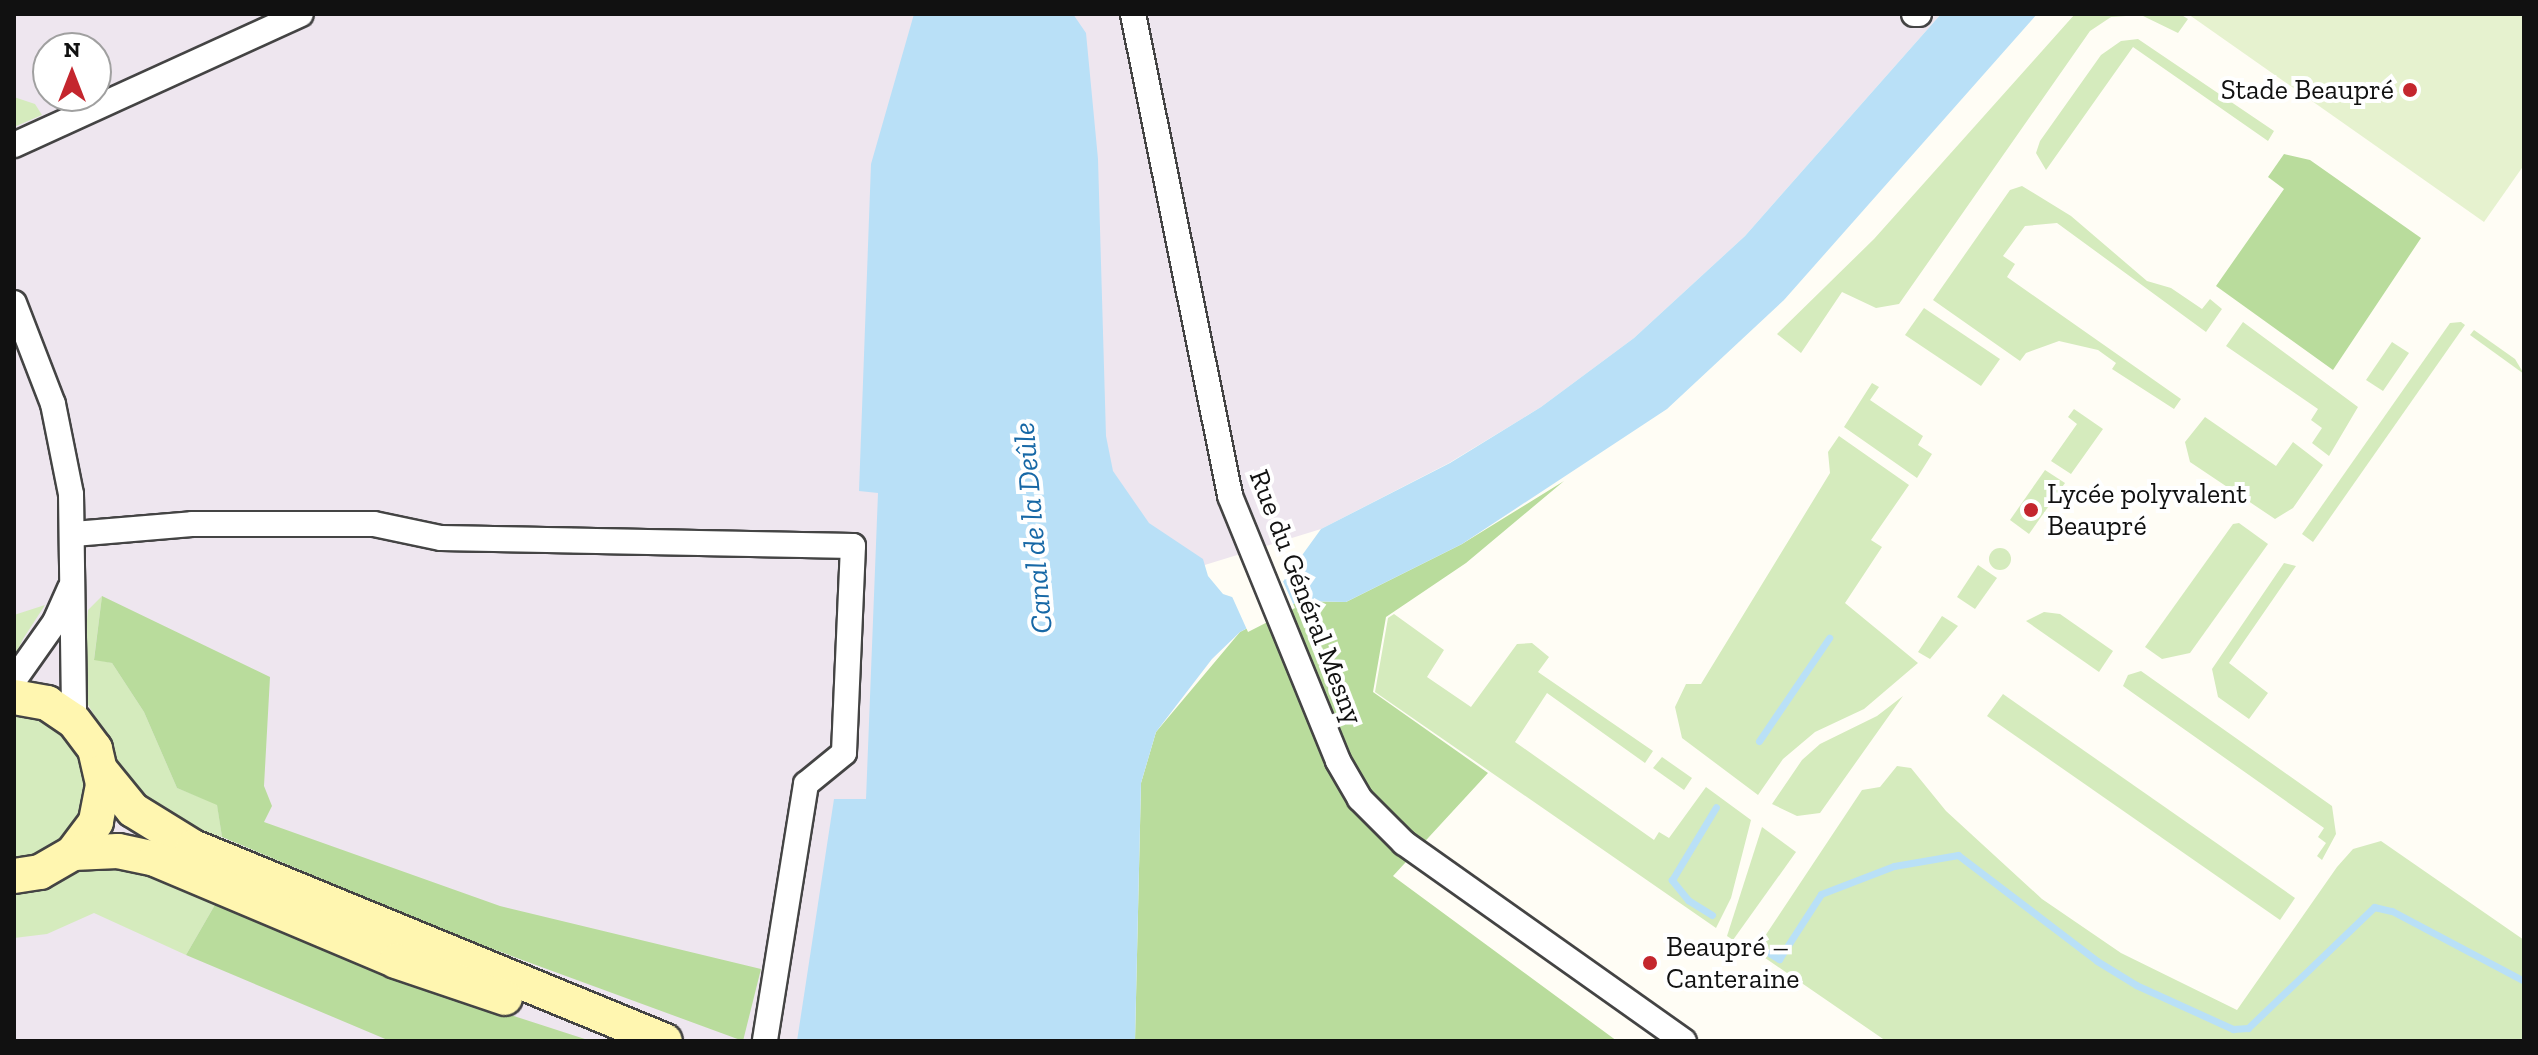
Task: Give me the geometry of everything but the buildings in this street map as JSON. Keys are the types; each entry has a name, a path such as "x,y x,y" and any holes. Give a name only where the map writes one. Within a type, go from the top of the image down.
{"main road":[{"path":"14,697 47,703 74,721 95,749 102,772 100,810 73,853"},
{"path":"102,772 133,810 193,847 665,1041"},
{"path":"19,878 73,853 143,855 396,961 651,1041"}],"street":[{"path":"14,145 301,14"},
{"name":"Rue du Général Mesny","path":"1133,14 1221,455 1248,546 1338,761 1385,827 1684,1041"},
{"path":"14,303 53,404 74,534 70,684 74,721"},
{"path":"74,534 192,524 374,524 441,538 853,546 844,753 806,784 765,1041"},
{"path":"14,680 61,611 75,563"}],"shaded area":[{"path":"14,14 1941,14 1745,236 1634,338 1541,407 1449,463 1321,529 1114,593 802,1041 14,1041"}],"green space":[{"path":"2075,14 2180,14 2188,19 2178,33 2141,15 2111,17 2090,31 1899,304 1876,308 1842,292 1801,353 1777,334 1874,239"},
{"name":"Stade Beaupré","path":"2188,14 2524,14 2524,165 2484,222"},
{"path":"2138,39 2274,131 2268,141 2133,47 2046,170 2036,153 2040,141 2101,55 2121,41"},
{"path":"14,97 32,103 32,112 42,115 14,127"},
{"path":"2284,154 2310,160 2421,238 2333,370 2216,286 2284,189 2268,177"},
{"path":"2022,186 2071,216 2147,281 2171,288 2202,309 2210,299 2222,309 2206,332 2057,223 2025,226 2003,256 2015,264 2007,277 2181,399 2174,409 2112,369 2116,363 2098,350 2059,341 2026,353 2020,361 1933,300 2010,190"},
{"path":"1924,308 2000,359 1981,386 1905,335"},
{"path":"2243,322 2358,407 2329,456 2312,443 2322,428 2311,420 2318,409 2226,346"},
{"path":"2461,322 2465,325 2313,542 2302,534 2450,323"},
{"path":"2474,330 2515,359 2524,374 2470,335"},
{"path":"2392,342 2409,353 2383,391 2366,380"},
{"path":"1872,383 1879,387 1870,400 1923,436 1918,445 1932,454 1917,478 1844,427"},
{"path":"2074,409 2103,429 2071,474 2051,461 2077,424 2068,417"},
{"path":"2205,417 2276,466 2293,442 2323,465 2293,508 2275,519 2190,462 2185,442"},
{"path":"1839,436 1909,485 1871,540 1882,547 1845,603 1918,663 1864,709 1815,732 1783,759 1758,795 1682,738 1675,707 1686,684 1701,684 1830,473 1828,452"},
{"path":"2045,470 2065,483 2029,534 2010,520"},
{"path":"1564,481 1466,563 1386,617 1373,692 1488,773 1393,876 1617,1041 1135,1041 1141,783 1156,732 1240,632 1299,601 1346,602 1462,544"},
{"path":"2239,523 2268,544 2190,653 2162,659 2145,647 2233,524"},
{"path":"2000,548 2008,551 2011,559 2008,567 2000,570 1992,567 1989,559 1992,551"},
{"path":"2284,563 2296,566 2229,663 2268,693 2249,719 2218,697 2212,669"},
{"path":"1978,565 1997,578 1975,609 1957,597"},
{"path":"102,596 94,659 112,663 144,712 177,788 217,804 222,837 211,838 131,795 115,770 104,732 80,691 88,610"},
{"path":"102,596 270,677 264,786 272,806 264,822 500,906 761,969 743,1041 460,937 222,837 217,805 177,788 144,712 112,663 94,660"},
{"path":"45,605 23,639 14,658 14,615"},
{"path":"2044,612 2060,614 2113,651 2099,672 2026,621"},
{"path":"1394,614 1444,650 1427,677 1471,707 1517,644 1532,643 1549,657 1538,672 1653,751 1645,763 1547,693 1515,742 1654,840 1659,832 1669,838 1706,787 1751,820 1731,898 1716,928 1375,692 1388,618"},
{"path":"1942,616 1958,626 1930,659 1918,652"},
{"path":"2141,671 2332,806 2336,834 2322,860 2317,856 2326,843 2318,837 2324,828 2123,686 2128,675"},
{"path":"2003,694 2295,898 2280,920 1987,716"},
{"path":"1903,696 1820,813 1797,816 1772,804 1802,760 1820,744 1877,716"},
{"path":"14,714 34,717 62,732 81,759 87,790 82,814 64,840 44,854 14,860"},
{"path":"1662,757 1692,778 1684,790 1653,768"},
{"path":"1897,766 1911,768 1946,811 2042,899 2121,953 2237,1010 2337,867 2353,849 2381,841 2524,940 2524,1041 1886,1041 1755,951 1862,790 1880,787"},
{"path":"1762,827 1796,852 1733,940 1727,936"},
{"path":"105,862 144,872 216,903 186,955 94,913 47,934 14,938 16,893"},
{"path":"216,903 381,973 591,1041 390,1041 186,955"}],"water":[{"name":"Canal de la Deûle","path":"914,14 1073,14 1086,33 1098,159 1106,436 1113,471 1149,523 1203,559 1208,576 1223,594 1238,599 1262,597 1282,583 1321,529 1450,463 1541,407 1634,338 1745,236 1941,14 2037,14 1784,300 1667,409 1462,544 1346,602 1299,601 1240,632 1212,659 1156,732 1141,783 1135,1041 797,1041 834,799 866,799 878,493 859,491 871,164"}],"pier":[{"path":"1281,577 1295,608 1248,632 1230,592 1260,593"}],"waterway":[{"path":"1759,741 1829,638"},
{"path":"1712,915 1688,900 1672,880 1716,807"},
{"path":"1769,953 1779,959 1821,894 1894,866 1958,855 2097,961 2136,985 2233,1029 2248,1028 2374,907 2392,911 2524,981"}],"place":[{"name":"Stade Beaupré","path":"2410,90"},
{"name":"Lycée polyvalent Beaupré","path":"2031,510"},
{"name":"Beaupré – Canteraine","path":"1650,963"}]}
